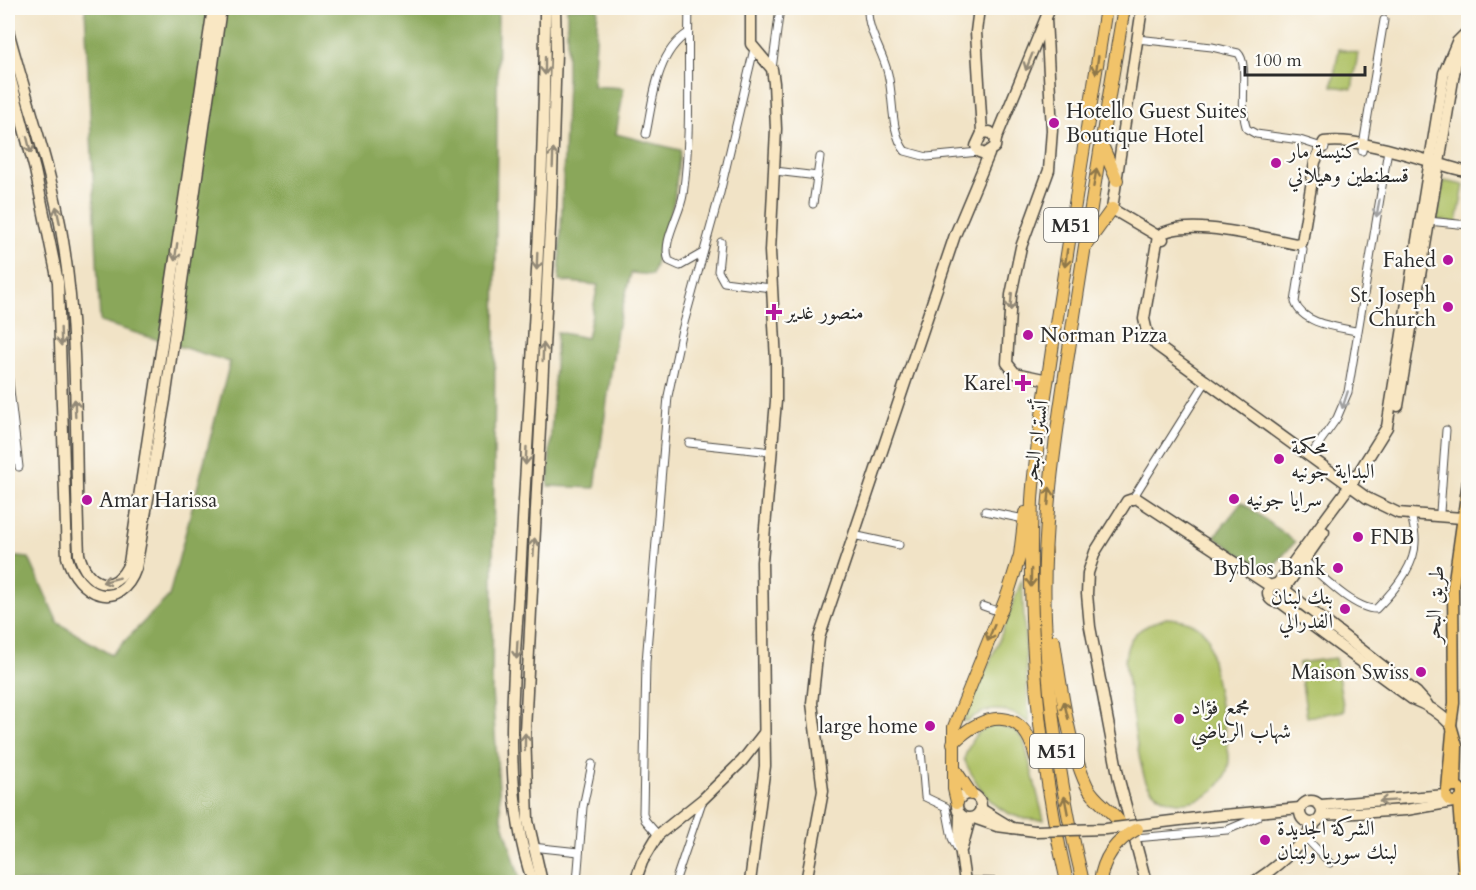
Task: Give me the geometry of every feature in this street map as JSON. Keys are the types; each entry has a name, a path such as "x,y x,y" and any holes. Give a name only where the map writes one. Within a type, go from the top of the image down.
{"highway":[{"name":"أتستراد البحر","path":"1068,882 1040,740 1030,608 1032,498 1106,8"},
{"name":"أتستراد البحر","path":"1083,882 1058,756 1045,618 1045,554 1051,472 1124,8"},
{"path":"1101,144 1117,180"},
{"path":"1085,246 1112,209"},
{"path":"957,802 954,789 953,743 958,716 1000,612 1020,555 1026,508 1032,498"},
{"path":"1045,618 1053,636 1064,702 1087,786 1101,806 1130,831 1110,852 1100,882"},
{"path":"953,743 966,730 983,720 1000,719 1016,724 1030,738 1043,795 1050,800"},
{"path":"955,770 971,794"}],"main road":[{"path":"8,30 34,119 63,241 74,347 79,554 86,573 98,583 110,583 122,576 129,563 213,8"},
{"path":"8,69 35,170 58,282 67,557 70,569 88,590 96,594 114,594 128,585 136,568 168,379 221,8"},
{"path":"533,882 518,821 514,724 539,217 545,8"},
{"path":"542,882 532,847 525,775 525,731 551,207 556,52 555,8"},
{"path":"750,882 762,794 764,733 762,562 772,452 776,361 770,251 776,110 772,69 754,50 750,38 752,8"},
{"path":"979,8 976,32 982,133 976,142 984,153"},
{"path":"807,882 823,791 812,703 814,667 826,609 854,536 984,153 995,147 996,139 1050,8"},
{"path":"1142,8 1112,209 1161,238 1190,232 1301,247 1322,147 1362,148 1468,172"},
{"path":"1046,19 1052,130 1049,170 1021,247 1011,295 1007,363 1015,373 1048,380"},
{"path":"1277,588 1304,560 1354,484 1382,437 1390,417 1444,73 1458,42 1468,31"},
{"path":"1427,704 1412,699 1280,602 1271,600 1277,588 1387,441 1397,417 1428,221 1431,163 1456,63 1468,41"},
{"path":"982,133 990,132 996,139"},
{"path":"1161,238 1150,331 1207,380 1383,507 1463,516"},
{"name":"طريق البحر","path":"1464,882 1459,822 1451,796 1457,746 1452,727 1454,704 1453,587 1468,481"},
{"path":"1146,882 1130,831 1119,780 1096,660 1087,594 1088,573 1095,552 1127,501 1133,498 1245,572 1277,588 1417,693 1452,727"},
{"path":"1277,588 1280,602"},
{"path":"635,882 642,862 658,835 703,799 742,761 764,733"},
{"path":"964,882 959,840 971,815 978,798 971,794 962,796 957,802 957,810 971,815 1012,828 1035,831 1130,831 1215,818 1300,813"},
{"path":"1300,813 1306,822 1320,814 1451,796"},
{"path":"1303,841 1300,813 1308,801 1315,801 1320,814"},
{"path":"1215,818 1300,813"},
{"path":"1254,882 1273,870 1303,841 1320,814"}],"street":[{"path":"689,8 690,111 685,176 682,198 666,249 669,261 680,266 701,254"},
{"path":"772,69 780,8"},
{"path":"868,8 870,31 888,74 897,136 905,152 927,157 984,153"},
{"path":"1362,148 1372,78 1384,20"},
{"path":"646,134 655,87 666,57 680,39 688,33"},
{"path":"1137,39 1212,47 1238,53 1243,60 1242,111 1247,129 1256,134 1300,140 1322,147"},
{"path":"658,835 645,820 643,813 646,662 668,396 701,254 725,171 754,50"},
{"path":"8,69 8,196"},
{"path":"1312,454 1337,418 1345,401 1388,153"},
{"path":"813,204 820,157"},
{"path":"775,171 818,176"},
{"path":"1428,221 1468,225"},
{"path":"721,242 718,272 724,282 771,288"},
{"path":"1301,247 1295,302 1298,309 1320,322 1356,331"},
{"path":"8,374 19,466"},
{"path":"1133,498 1207,380"},
{"path":"1435,513 1446,430"},
{"path":"689,443 772,452"},
{"path":"986,511 1024,519"},
{"path":"1304,560 1346,596 1368,609 1376,609 1408,568 1414,553 1412,512"},
{"path":"854,536 899,546"},
{"path":"983,606 1000,612"},
{"path":"921,750 924,793 927,799 946,807 952,838 962,853"},
{"path":"577,882 582,807 592,764"},
{"path":"675,882 703,799"},
{"path":"1130,831 1227,830 1258,817"},
{"path":"1303,841 1330,862"},
{"path":"532,847 579,852"},
{"path":"964,882 1024,882"},
{"path":"1030,882 1042,882"}],"green space":[{"path":"85,8 498,8 492,691 501,816 521,882 8,882 8,556 29,558 58,623 111,655 169,596 230,362 100,322"},
{"path":"567,8 598,8 593,86 624,88 616,134 680,150 674,201 652,275 631,273 617,329 595,488 548,486 557,332 587,338 598,285 559,281 567,80"},
{"path":"1339,49 1358,53 1352,89 1332,86"},
{"path":"1444,181 1464,185 1457,223 1437,220"},
{"path":"1242,502 1295,542 1268,572 1214,537"},
{"path":"1022,579 1029,723 1014,714 998,710 982,712 968,721 963,721 998,643"},
{"name":"مجمع فؤاد شهاب الرياضي","path":"1166,618 1190,622 1208,637 1229,755 1227,770 1221,783 1211,793 1185,802 1171,801 1158,795 1144,777 1137,746 1125,663 1128,645 1136,633"},
{"path":"1335,658 1344,711 1307,717 1299,663"},
{"path":"995,725 1016,731 1024,741 1044,820 1029,819 1004,811 985,794 970,772 964,759 971,741 982,730"}],"place":[{"name":"Hotello Guest Suites Boutique Hotel","path":"1054,123"},
{"name":"كنيسة مار قسطنطين وهيلاني","path":"1276,163"},
{"name":"Fahed","path":"1448,260"},
{"name":"St. Joseph Church","path":"1448,307"},
{"name":"منصور غدير","path":"774,312"},
{"name":"Norman Pizza","path":"1028,335"},
{"name":"Karel","path":"1023,383"},
{"name":"محكمة البداية جونيه","path":"1279,459"},
{"name":"سرايا جونيه","path":"1234,499"},
{"name":"Amar Harissa","path":"87,500"},
{"name":"FNB","path":"1358,537"},
{"name":"Byblos Bank","path":"1338,568"},
{"name":"بنك لبنان الفدرالي","path":"1345,609"},
{"name":"Maison Swiss","path":"1421,672"},
{"name":"مجمع فؤاد شهاب الرياضي","path":"1179,719"},
{"name":"large home","path":"930,726"},
{"name":"الشركة الجديدة لبنك سوريا ولبنان","path":"1265,840"}]}
